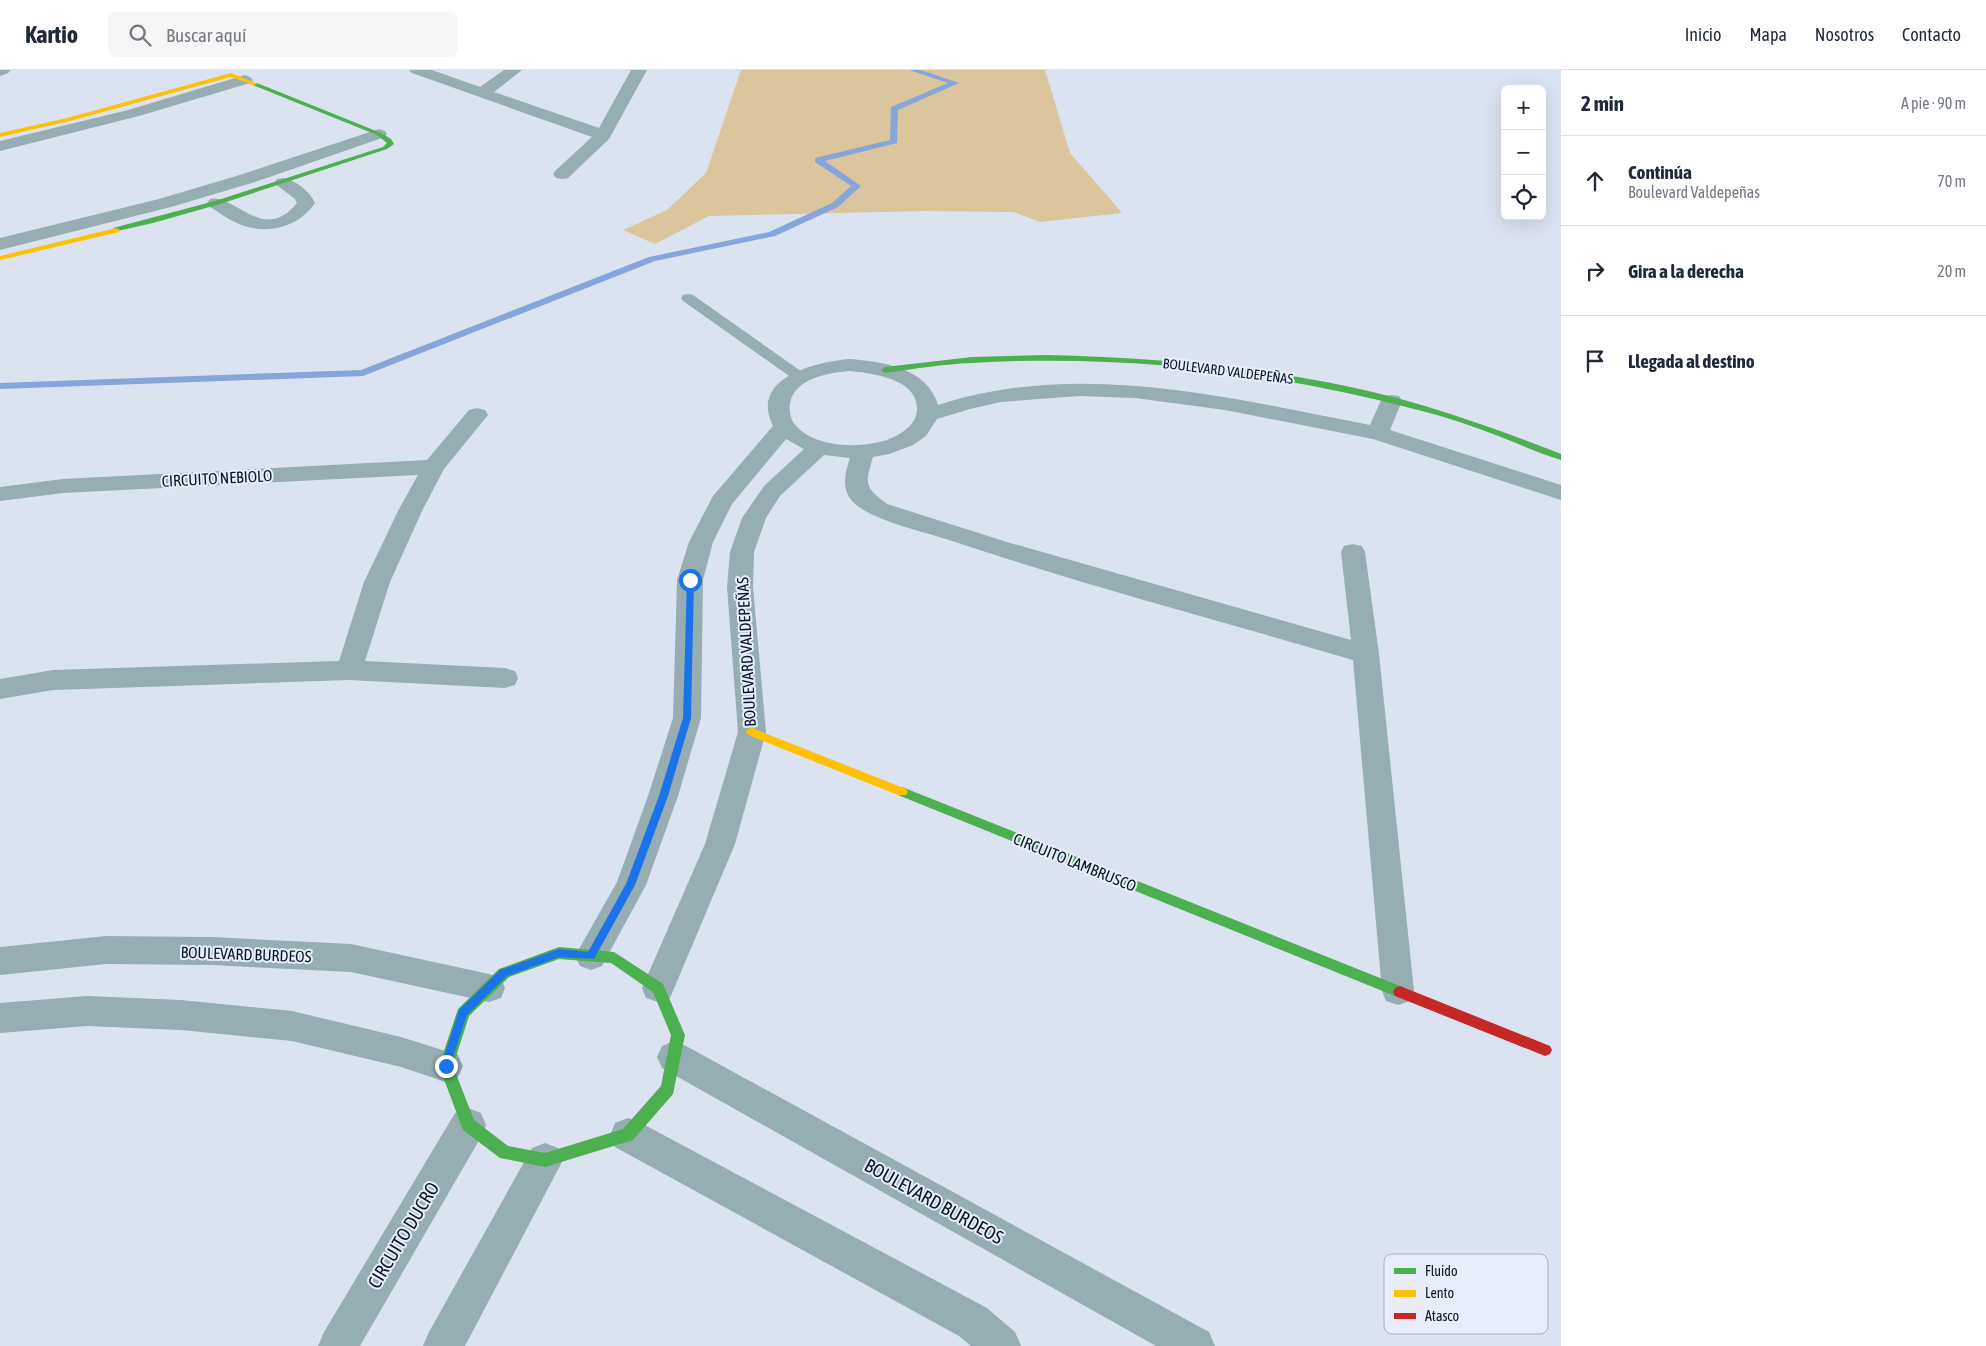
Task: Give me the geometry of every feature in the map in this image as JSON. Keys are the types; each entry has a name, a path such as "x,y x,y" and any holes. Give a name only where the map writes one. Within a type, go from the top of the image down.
{"street":[{"path":"417,70 603,135"},
{"path":"482,93 514,70"},
{"path":"562,174 603,135 639,70"},
{"path":"0,135 68,120 221,76 231,75 379,134 389,140 391,144 385,148 264,189 216,203 76,233 0,244"},
{"path":"0,146 134,113 245,80"},
{"path":"0,258 379,134"},
{"path":"249,178 264,189"},
{"path":"216,203 246,220 267,223 282,222 294,217 306,203 303,196 282,182"},
{"name":"BOULEVARD VALDEPEÑAS","path":"885,370 971,360 1058,358 1143,361 1225,368 1307,381 1392,401 1483,426 1561,457"},
{"path":"831,366 868,366 885,370 904,378 919,388 927,401 928,415 922,428 908,440 887,448 863,452 840,451 819,447 799,438 785,426 778,413 779,399 786,387 800,376 814,370 831,366"},
{"name":"BOULEVARD VALDEPEÑAS","path":"928,415 965,403 1001,396 1080,390 1126,392 1225,404 1378,433 1561,493"},
{"path":"1378,433 1392,401"},
{"path":"349,670 377,582 410,511 434,467 477,415"},
{"path":"591,956 631,885 664,796 687,718 690,580 701,542 720,500 785,426"},
{"name":"BOULEVARD VALDEPEÑAS","path":"658,988 720,844 752,732 740,587 742,552 754,518 772,491 819,447"},
{"path":"863,452 855,479 861,496 879,509 998,548 1366,654"},
{"name":"CIRCUITO NEBIOLO","path":"0,494 62,486 434,467"},
{"path":"1353,552 1366,654 1398,991"},
{"path":"0,688 53,680 349,670 505,678"},
{"name":"CIRCUITO LAMBRUSCO","path":"752,732 1545,1050"},
{"name":"BOULEVARD BURDEOS","path":"0,961 106,950 211,951 351,958 489,988"},
{"path":"559,953 591,956 614,958 658,988 678,1035 668,1089 628,1135 544,1160 506,1153 468,1125 446,1066 463,1013 504,973 559,953"},
{"path":"0,1018 87,1011 181,1014 292,1026 401,1052 446,1066"},
{"name":"BOULEVARD BURDEOS","path":"674,1057 1194,1346"},
{"name":"CIRCUITO DUCRO","path":"338,1346 468,1125"},
{"path":"628,1135 972,1322 1001,1346"},
{"path":"443,1346 544,1160"}],"lane":[{"path":"688,298 800,376"}],"shaded area":[{"path":"741,70 1045,70 1070,153 1122,213 1040,222 1013,212 925,211 709,216 655,244 623,230 667,210 706,173"}],"waterway":[{"path":"0,386 363,373 652,259 772,234 835,205 857,186 818,160 894,141 894,109 955,83 913,70"}],"traffic: fast":[{"path":"116,230 251,192 385,148 391,144 389,140 379,134 255,84"},
{"path":"885,370 972,360 1046,358 1121,359 1197,365 1272,375 1347,389 1420,408 1492,430 1561,457"},
{"path":"902,792 1400,992"},
{"path":"559,953 614,958 658,988 678,1035 668,1089 628,1135 545,1160 505,1153 468,1125 446,1066 463,1013 504,973 559,953"}],"traffic: slow":[{"path":"0,135 68,120 231,75 255,84"},
{"path":"0,258 116,230"},
{"path":"752,732 902,792"}],"traffic: jam":[{"path":"1400,992 1545,1050"}],"route":[{"path":"446,1066 463,1013 504,973 559,953 591,956 631,885 664,796 687,718 690,580"}]}
